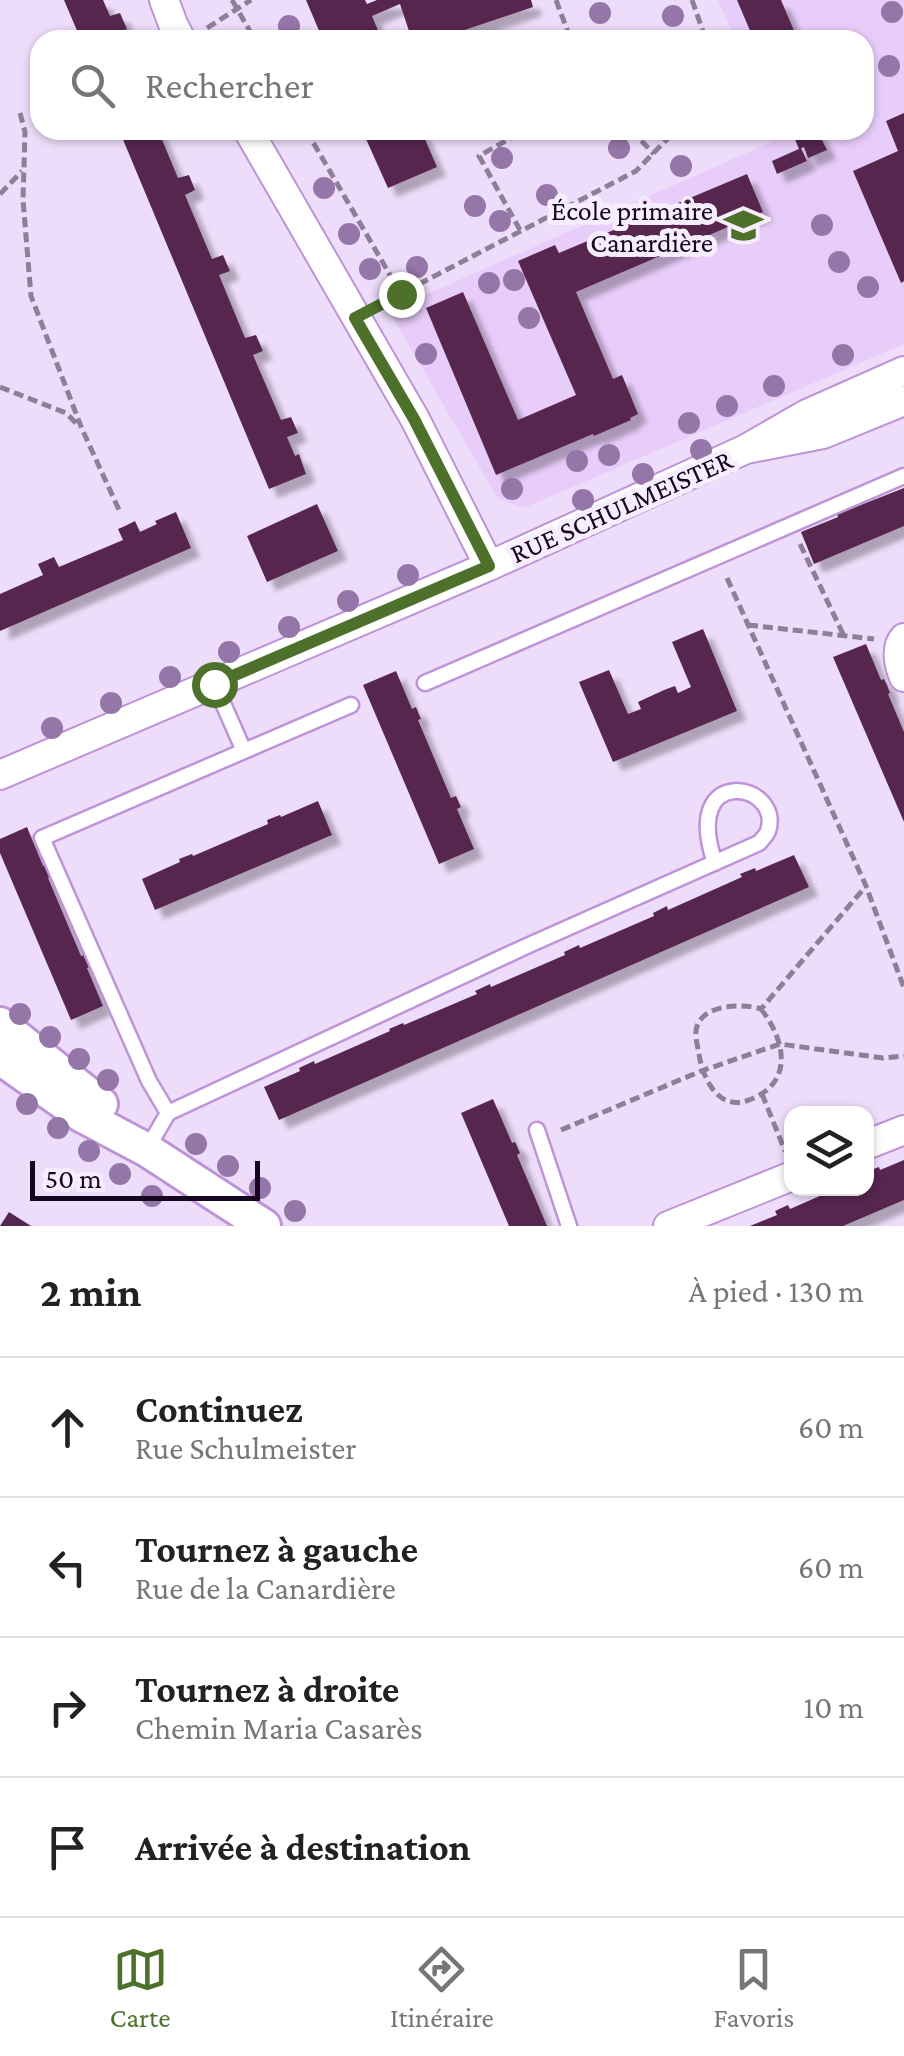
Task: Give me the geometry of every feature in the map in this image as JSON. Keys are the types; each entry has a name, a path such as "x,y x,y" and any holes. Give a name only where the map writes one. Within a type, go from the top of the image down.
{"street":[{"path":"164,0 173,24 184,30"},
{"path":"254,140 414,419 489,566"},
{"name":"RUE SCHULMEISTER","path":"0,776 489,566 746,449 807,414 904,372"},
{"name":"RUE SCHULMEISTER","path":"746,449 824,434 904,401"},
{"path":"902,640 899,664 904,677"},
{"path":"0,1024 111,1112 147,1150"},
{"path":"0,1058 82,1115 147,1150 264,1226"},
{"path":"874,1142 904,1130"},
{"path":"668,1226 784,1167"}],"lane":[{"path":"425,683 904,476"},
{"path":"214,684 244,751"},
{"path":"168,1113 149,1081 42,838 351,705"},
{"path":"147,1150 168,1113 528,944 759,844 768,832 769,814 760,799 744,790 728,790 708,811 708,845 715,862"},
{"path":"539,1135 569,1226"}],"path":[{"path":"232,0 249,30"},
{"path":"201,30 251,0"},
{"path":"556,0 566,30"},
{"path":"692,0 702,30"},
{"path":"20,113 25,132 23,200 31,296 82,429 120,512"},
{"path":"312,140 401,294"},
{"path":"507,140 479,156 521,231"},
{"path":"641,140 654,154"},
{"path":"355,318 636,171 667,140"},
{"path":"0,194 24,170"},
{"path":"0,387 66,413 82,429"},
{"path":"791,525 844,636"},
{"path":"718,558 866,886 904,988"},
{"path":"748,625 902,640"},
{"path":"761,1008 866,886"},
{"path":"744,1004 761,1008 772,1023 784,1060 778,1077 762,1094 742,1103 726,1100 709,1087 702,1072 696,1031 700,1019 716,1009 744,1004"},
{"path":"539,1135 780,1044 882,1058 904,1056"},
{"path":"762,1094 784,1154"}],"shaded area":[{"name":"École primaire Canardière","path":"718,0 904,0 904,344 524,508 498,499 389,311 776,140 874,140 874,30 731,30"}],"building":[{"path":"64,0 103,0 110,16 120,13 127,29 124,30 77,30"},
{"path":"306,0 365,0 367,4 377,0 531,0 533,7 465,30 409,30 400,4 372,16 378,30 319,30"},
{"path":"737,0 781,0 794,30 750,30"},
{"path":"904,113 901,283 853,171 898,151 886,121"},
{"path":"123,140 162,140 178,178 189,175 195,190 185,195 212,259 223,255 230,271 219,275 245,338 256,335 263,351 253,355 281,420 291,417 298,433 287,437 306,474 269,489"},
{"path":"366,140 425,140 437,167 388,188"},
{"path":"795,140 822,140 827,150 808,158 804,147 799,149"},
{"path":"801,148 807,161 777,174 772,161"},
{"path":"747,174 763,212 576,292 613,379 622,375 638,414 496,475 426,308 463,292 518,420 576,395 518,261 555,245 559,253"},
{"path":"904,488 904,526 814,564 801,532"},
{"path":"317,504 338,551 267,582 247,536"},
{"path":"176,512 191,548 0,631 0,594 43,575 38,564 54,557 59,567 123,540 118,529 135,521 140,532"},
{"path":"703,629 737,711 613,762 579,682 609,670 628,714 641,709 638,702 664,690 675,686 678,693 691,687 672,642"},
{"path":"866,644 881,680 887,685 904,732 904,822 833,657"},
{"path":"396,671 412,709 416,707 451,798 456,796 461,807 457,809 474,849 439,864 363,685"},
{"path":"318,801 332,835 155,910 142,879 180,862 179,859 268,824 267,820"},
{"path":"27,827 81,956 90,967 87,968 103,1006 71,1020 0,853 0,839"},
{"path":"794,855 809,887 279,1120 264,1087 300,1071 299,1068 477,994 475,991 490,984 491,987 579,945 580,948 654,916 667,906 668,910 742,877 740,874"},
{"path":"493,1099 520,1153 517,1155 547,1226 509,1226 461,1113"},
{"path":"904,1160 904,1200 843,1226 750,1226 777,1215 775,1211 788,1205 790,1209 820,1196 874,1196 874,1169"},
{"path":"9,1212 31,1226 0,1226"}],"place":[{"name":"École primaire Canardière","path":"743,226"}],"route":[{"path":"214,684 489,566 414,419 355,318 401,294"}]}
